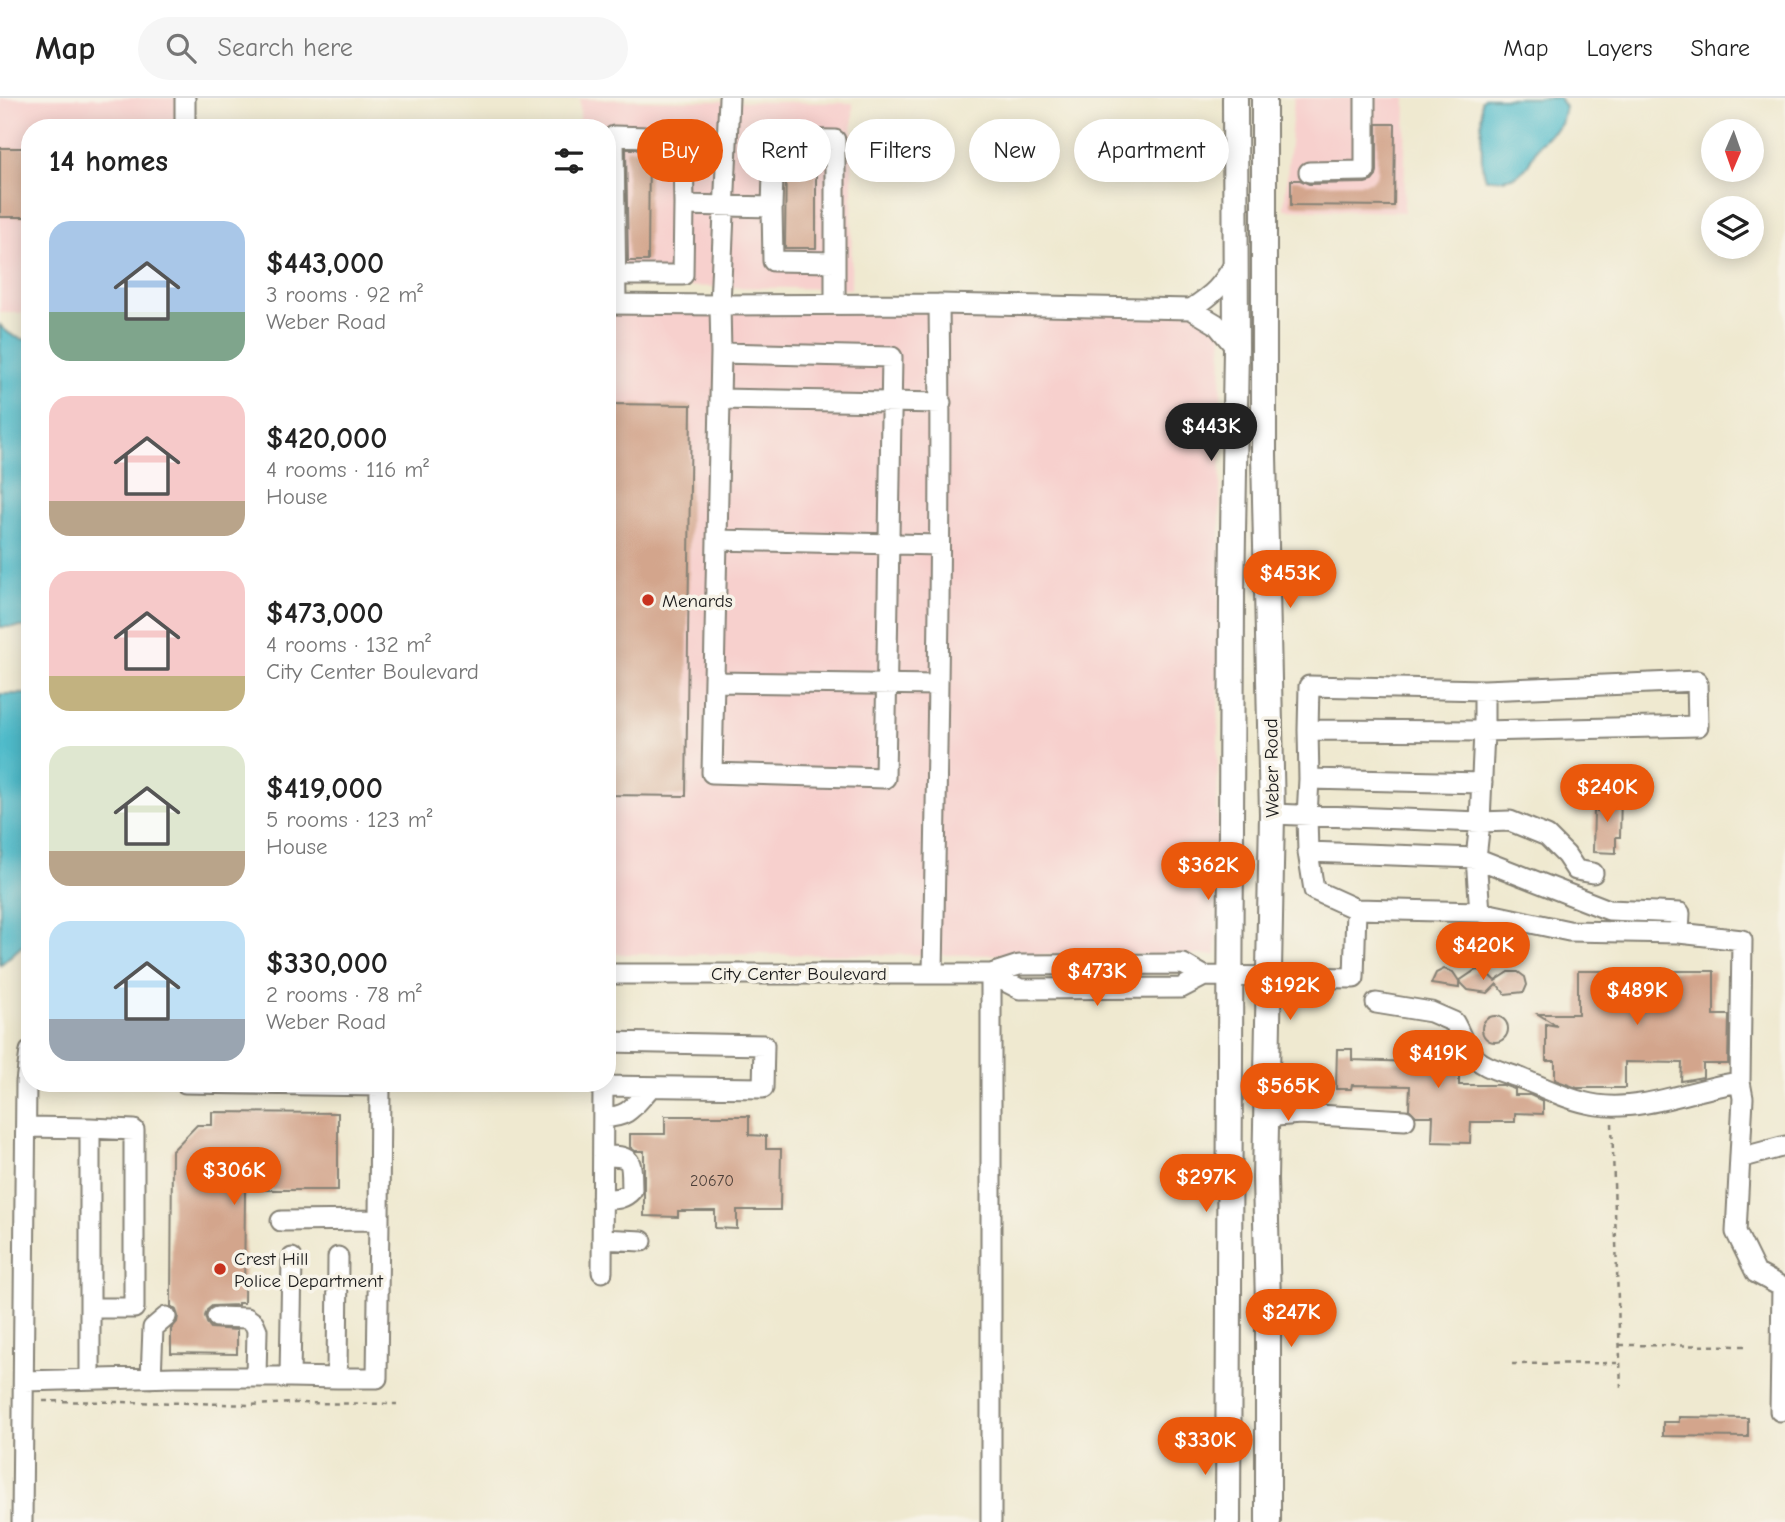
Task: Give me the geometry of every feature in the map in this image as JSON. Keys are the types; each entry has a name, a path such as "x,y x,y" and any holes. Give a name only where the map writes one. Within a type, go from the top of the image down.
{"main road":[{"name":"Weber Road","path":"1228,1522 1232,596 1236,348 1235,98"},
{"name":"Weber Road","path":"1264,98 1264,455 1272,814 1265,1117 1268,1522"}],"street":[{"path":"185,119 186,98"},
{"path":"721,352 892,357 885,778 712,773 720,305 729,98"},
{"path":"1309,172 1365,171 1365,98"},
{"path":"616,136 683,138 684,205 683,275 616,275"},
{"path":"835,262 773,261 774,139 835,140 835,262 835,304"},
{"path":"684,205 772,207"},
{"path":"1191,309 1214,294 1235,263"},
{"path":"616,304 939,304 1191,309 1216,324 1236,348"},
{"path":"933,973 939,685 939,304"},
{"path":"720,399 941,403"},
{"path":"717,540 939,545"},
{"path":"1308,730 1484,731 1698,726 1698,681 1484,690 1310,686 1308,730 1308,852 1314,890 1356,909 1479,912 1569,930 1679,933 1742,940 1740,1082 1743,1098 1736,1232 1756,1273 1783,1287 1780,1411"},
{"path":"714,682 939,685"},
{"path":"1479,912 1476,858 1482,783 1484,690"},
{"path":"1309,779 1482,783"},
{"path":"1272,814 1510,821 1547,836 1566,855 1576,870 1593,873"},
{"path":"1308,852 1476,858 1609,910 1680,913 1679,933"},
{"path":"1230,976 1354,978 1356,909"},
{"name":"City Center Boulevard","path":"616,974 991,974 1020,989 1181,988 1204,976 1230,976"},
{"path":"991,974 991,1522"},
{"path":"1376,1003 1431,1012 1454,1022 1468,1051 1489,1068 1516,1076 1569,1099 1600,1105 1632,1105 1740,1082"},
{"path":"616,1042 764,1045 763,1088 616,1086"},
{"path":"603,1117 616,1117 627,1113 651,1087"},
{"path":"22,1522 26,1092"},
{"path":"24,1381 377,1378 380,1092"},
{"path":"602,1272 603,1092"},
{"path":"1265,1117 1300,1114 1405,1120"},
{"path":"26,1127 134,1130 134,1308 90,1308"},
{"path":"90,1128 90,1379"},
{"path":"1740,1158 1785,1146"},
{"path":"602,1199 620,1199 632,1190 631,1166 626,1158 603,1156"},
{"path":"281,1221 379,1220"},
{"path":"602,1239 642,1241"},
{"path":"337,1378 338,1257"},
{"path":"290,1377 292,1258"},
{"path":"151,1378 153,1328 166,1317"},
{"path":"217,1317 247,1318 254,1322 257,1330 256,1377"}],"path":[{"path":"1611,1105 1621,1389"},
{"path":"1619,1345 1746,1346"},
{"path":"1512,1364 1620,1363"},
{"path":"43,1401 249,1405 397,1404"}],"shaded area":[{"path":"0,98 179,98 179,119 21,119 21,313 0,313"},
{"path":"1294,98 1406,98 1404,212 1284,209"},
{"path":"580,99 853,103 853,119 845,119 845,182 852,182 851,289 616,285 616,119 580,119"},
{"path":"616,312 1222,312 1216,955 616,954"}],"water":[{"path":"1484,98 1559,98 1565,107 1561,124 1540,143 1526,168 1516,176 1486,179 1482,165 1481,101"},
{"path":"0,325 21,339 21,627 0,627"},
{"path":"0,694 21,694 21,947 0,965"}],"building":[{"path":"1377,124 1395,124 1394,206 1291,205 1291,180 1309,184 1372,181 1377,171"},
{"path":"0,148 21,148 21,217 0,217"},
{"path":"626,149 637,149 637,182 649,182 648,261 628,261"},
{"path":"786,182 816,182 816,248 785,248"},
{"name":"Menards","path":"616,404 691,405 686,796 616,795"},
{"path":"1599,795 1621,795 1620,837 1616,837 1616,853 1593,852 1594,811 1599,811"},
{"path":"1444,969 1453,972 1459,981 1459,988 1431,984 1436,973"},
{"path":"1479,970 1495,981 1509,972 1518,972 1525,977 1527,985 1524,992 1505,994 1497,984 1488,993 1468,990 1459,981"},
{"path":"1578,971 1714,971 1714,1015 1729,1015 1728,1064 1703,1064 1703,1077 1681,1081 1682,1063 1625,1062 1625,1088 1577,1088 1555,1080 1555,1061 1546,1061 1546,1024 1557,1026 1538,1014 1578,1014"},
{"path":"1495,1016 1504,1020 1508,1029 1504,1038 1495,1042 1486,1038 1482,1029 1486,1020"},
{"path":"1415,1041 1450,1041 1459,1060 1459,1085 1503,1085 1515,1089 1515,1095 1530,1095 1543,1101 1543,1114 1515,1113 1515,1122 1471,1122 1470,1143 1432,1142 1433,1116 1416,1116 1409,1109 1410,1086 1352,1085 1351,1089 1336,1089 1337,1049 1352,1049 1352,1060 1415,1062"},
{"path":"212,1112 338,1113 338,1190 245,1190 244,1303 212,1306 205,1316 211,1328 237,1330 237,1354 171,1353 171,1329 178,1316 171,1306 172,1151 197,1125 212,1125"},
{"path":"665,1116 749,1116 749,1135 766,1136 766,1149 781,1149 780,1210 737,1210 737,1229 715,1228 715,1211 678,1211 678,1217 644,1216 644,1151 635,1151 630,1147 630,1134 665,1134"},
{"path":"1679,1417 1748,1418 1748,1437 1663,1436 1663,1422 1679,1422"}],"place":[{"name":"Menards","path":"648,600"},
{"name":"Crest Hill Police Department","path":"220,1269"}]}
